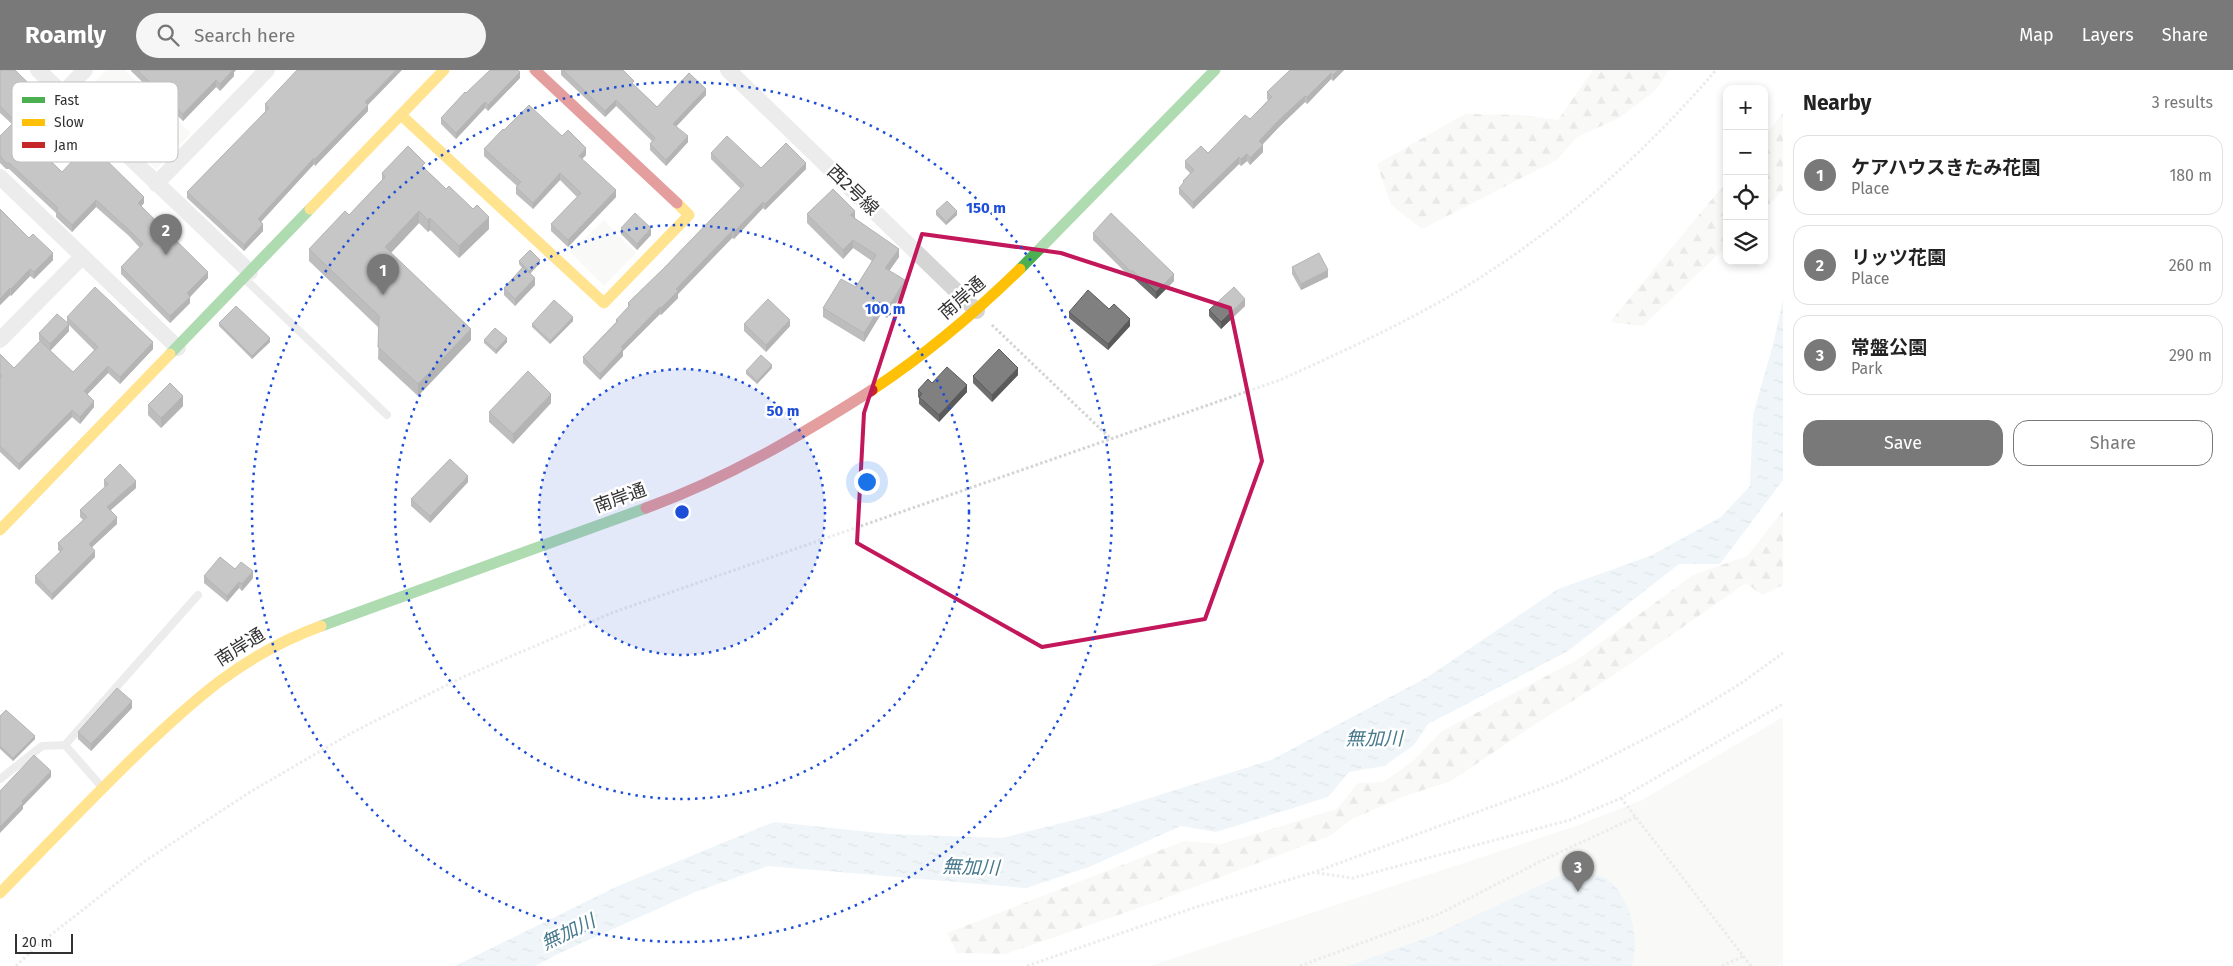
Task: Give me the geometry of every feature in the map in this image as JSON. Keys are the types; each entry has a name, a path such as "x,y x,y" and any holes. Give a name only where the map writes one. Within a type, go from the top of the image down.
{"main road":[{"path":"0,530 178,348 444,70"},
{"path":"402,114 604,303 689,215 535,70"},
{"name":"南岸通","path":"0,893 102,788 189,704 225,676 263,651 299,634 679,496 742,466 813,428 886,380 977,311 1055,235 1215,70"}],"street":[{"path":"38,70 51,82"},
{"path":"74,82 85,70"},
{"path":"178,161 267,70"},
{"name":"西2号線","path":"728,70 977,311"},
{"path":"134,162 247,275"},
{"path":"156,184 177,162"},
{"path":"0,177 178,348"},
{"path":"0,340 82,257"}],"lane":[{"path":"247,275 387,415"},
{"path":"0,779 42,746 65,745 198,595"},
{"path":"65,745 102,788"}],"path":[{"path":"16,966 38,946 145,861 250,792 355,732 463,677 614,612 1280,380 1371,338 1443,300 1520,251 1615,174 1686,105 1716,70"},
{"path":"977,311 1111,439"},
{"path":"1027,966 1196,907 1315,872 1564,780 1676,723 1740,684 1783,653"},
{"path":"1315,872 1353,878 1570,820 1621,798 1783,704"},
{"path":"1621,798 1751,966"},
{"path":"1300,966 1439,914 1539,862 1636,817"},
{"path":"1722,966 1744,956"}],"highlighted area":[{"path":"922,234 1061,253 1230,308 1262,461 1205,619 1042,647 857,543 864,413"}],"green space":[{"path":"106,70 125,70 138,82 94,82"},
{"path":"1593,70 1669,70 1656,90 1619,118 1577,137 1557,160 1422,229 1391,205 1377,164 1465,114 1523,115 1558,120"},
{"path":"1783,113 1783,190 1768,206 1768,175 1768,131"},
{"path":"178,121 191,133 178,146"},
{"path":"149,162 163,162 156,169"},
{"path":"1723,186 1723,250 1643,326 1610,322"},
{"path":"604,220 636,253 604,286 570,252"},
{"path":"1783,511 1783,585 1762,595 1746,583 1611,677 1537,723 1451,781 1405,796 1352,819 1330,836 1147,905 1006,954 957,953 947,933 1184,841 1222,844 1337,809 1358,783 1383,782 1413,761 1442,731 1577,660 1693,575 1747,556"},
{"path":"1783,717 1783,966 1150,966 1573,827 1642,800"}],"water":[{"name":"無加川","path":"1783,299 1783,480 1720,564 1679,564 1568,651 1428,724 1414,745 1384,766 1349,772 1328,797 1216,832 1181,826 1089,867 1026,888 768,866 695,892 535,966 455,966 618,886 774,822 889,834 1002,838 1102,813 1271,760 1426,678 1558,589 1650,556 1721,517 1750,486 1753,415 1774,341"},
{"path":"1568,872 1588,873 1602,877 1615,887 1622,896 1634,931 1635,943 1632,966 1348,966 1434,935"}],"building":[{"path":"0,70 15,70 27,82 12,82 12,118 0,106"},
{"path":"137,70 233,70 220,84 216,80 183,114 178,109 178,82 150,82"},
{"path":"297,70 396,70 365,102 368,105 314,158 258,219 263,224 244,245 187,192 269,108 265,104"},
{"path":"490,70 518,70 520,72 488,105 485,102 456,133 441,118 465,92"},
{"path":"563,70 623,70 634,81 632,83 657,107 689,73 706,89 673,124 688,136 666,160 650,144 655,138 616,100 605,111"},
{"path":"1290,70 1338,70 1333,75 1331,73 1307,97 1305,96 1280,119 1259,141 1263,145 1250,158 1247,154 1241,159 1239,157 1193,202 1179,188 1194,170 1185,161 1201,146 1208,153 1245,115 1250,119 1272,97 1267,92"},
{"path":"529,105 562,136 568,130 586,148 579,156 616,190 568,240 551,224 581,193 560,173 533,203 516,187 521,182 484,149"},
{"path":"12,124 12,162 52,162 62,172 71,162 108,162 144,197 138,203 208,272 187,293 190,297 170,316 121,267 143,244 96,200 72,225 56,210 58,208 0,156 0,136"},
{"path":"727,136 761,168 786,143 806,163 765,204 763,202 734,232 732,231 676,289 678,291 621,347 623,349 600,374 583,357 618,321 616,320 630,305 628,303 744,185 711,153"},
{"path":"408,146 425,163 422,166 446,189 449,186 473,209 477,205 489,217 459,246 430,218 428,220 419,211 385,247 471,329 418,384 378,347 379,316 309,249 345,211 349,215 385,177 382,173"},
{"path":"833,189 855,211 850,215 899,249 885,268 905,280 887,310 881,306 864,333 823,308 841,279 856,287 876,255 853,240 843,250 807,214"},
{"path":"947,201 957,211 946,222 936,211"},
{"path":"0,209 29,238 33,234 53,253 34,272 30,269 0,299"},
{"path":"635,213 651,228 637,244 621,228"},
{"path":"1111,213 1174,274 1156,292 1132,270 1131,272 1093,233"},
{"path":"530,250 540,260 529,271 519,261"},
{"path":"1319,253 1328,270 1301,284 1292,267"},
{"path":"523,267 535,278 515,299 504,288"},
{"path":"95,287 153,342 120,377 108,366 84,391 94,401 80,417 72,410 19,464 0,446 0,378 2,376 0,374 0,354 14,368 40,341 73,372 98,347 67,317"},
{"path":"1234,287 1245,299 1221,322 1209,310"},
{"path":"1088,290 1109,309 1114,304 1130,319 1108,344 1069,312"},
{"path":"768,299 790,320 766,345 744,324"},
{"path":"554,300 573,317 550,341 532,324"},
{"path":"236,306 270,338 252,356 219,323"},
{"path":"57,314 69,324 50,344 39,333"},
{"path":"495,328 507,338 496,350 484,340"},
{"path":"999,349 1018,368 992,395 973,376"},
{"path":"761,355 772,365 757,381 746,371"},
{"path":"947,367 967,385 939,415 919,397 922,394 918,390 928,379 932,383"},
{"path":"528,371 551,394 513,434 489,412"},
{"path":"170,383 183,396 161,418 148,405"},
{"path":"450,459 468,476 430,516 411,499"},
{"path":"120,464 136,481 107,507 117,517 89,544 95,551 52,594 35,576 63,549 58,543 87,517 80,510 108,484 104,480"},
{"path":"220,557 235,569 241,562 253,571 242,584 239,582 227,596 204,576"},
{"path":"117,688 132,701 91,744 78,732"},
{"path":"6,710 35,736 13,758 0,746 0,716"},
{"path":"34,755 51,771 0,827 0,791"}],"traffic: fast":[{"path":"1020,269 1215,70"},
{"path":"170,354 310,209"},
{"path":"321,626 646,508"}],"traffic: slow":[{"path":"310,209 444,70"},
{"path":"401,115 604,303 689,215 677,203"},
{"path":"872,390 911,363 949,333 1020,269"},
{"path":"0,530 170,354"},
{"path":"0,893 133,758 198,698 243,665 267,651 321,626"}],"traffic: jam":[{"path":"535,70 677,203"},
{"path":"646,508 734,470 818,424 872,390"}],"place":[{"name":"リッツ花園","path":"166,255"},
{"name":"ケアハウスきたみ花園","path":"383,295"},
{"name":"常盤公園","path":"1578,892"}]}
